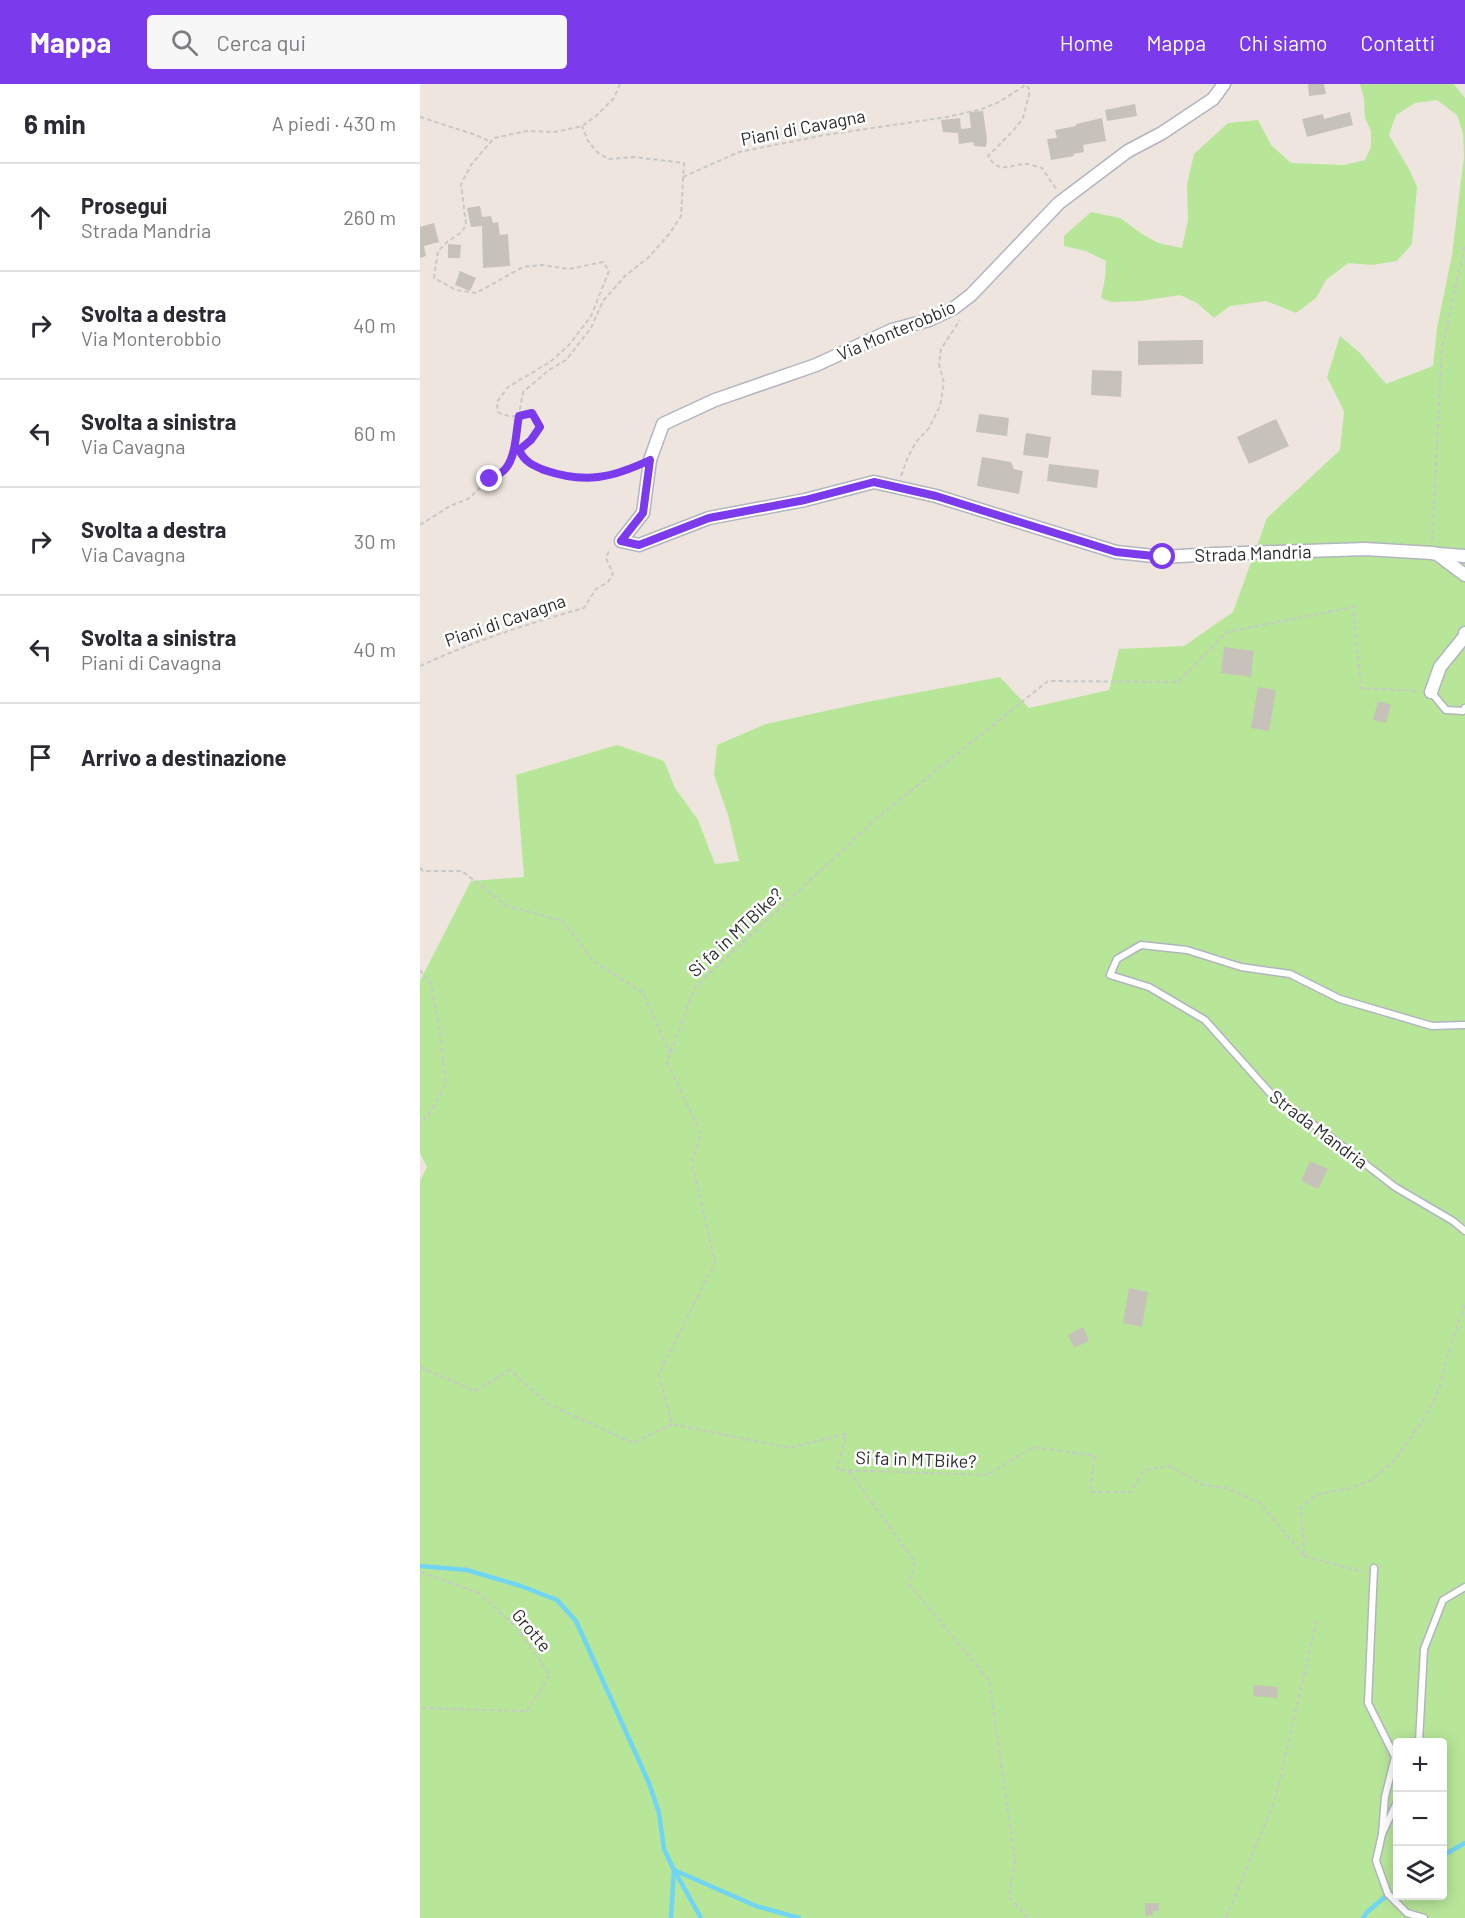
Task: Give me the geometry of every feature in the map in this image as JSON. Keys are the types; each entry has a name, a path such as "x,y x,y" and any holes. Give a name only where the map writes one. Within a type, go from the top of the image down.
{"street":[{"name":"Via Monterobbio","path":"621,541 643,513 650,460 663,424 715,400 816,365 892,330 928,320 954,308 971,295 1059,203 1128,151 1213,99 1224,84"},
{"name":"Strada Mandria","path":"621,541 639,545 709,518 805,500 874,482 936,496 1116,552 1163,557 1365,549 1465,556"},
{"path":"1434,554 1465,575"},
{"path":"1431,692 1440,667 1465,633"}],"lane":[{"path":"1431,692 1446,710 1462,711 1465,708"},
{"name":"Strada Mandria","path":"1465,1026 1432,1026 1341,999 1290,974 1241,968 1187,950 1141,945 1117,959 1110,975 1149,987 1205,1020 1271,1094 1395,1187 1453,1221 1465,1232"},
{"path":"1374,1568 1368,1703 1395,1757 1385,1797 1382,1834 1376,1861 1388,1894 1407,1912 1424,1918"},
{"path":"1419,1738 1424,1649 1443,1600 1465,1587"},
{"path":"1382,1834 1393,1811"}],"path":[{"path":"620,84 614,98 582,126 555,132 527,132 494,138 471,165 461,184 466,224 462,232 438,251 434,278 456,290 476,293 523,267 542,265 569,268 603,262 609,271 591,316 569,345 550,362 508,387 497,402 498,412 504,416 532,413 540,427 531,440 519,450 522,457 529,464 561,476 593,479 630,469 650,460"},
{"path":"1027,85 1030,91 1023,118 988,156 992,164 1005,168 1026,164 1042,168 1057,190 1059,203"},
{"name":"Piani di Cavagna","path":"682,177 739,152 982,109 999,102 1027,85"},
{"path":"420,117 491,142"},
{"path":"420,525 450,506 468,499 490,479 506,469 514,453 514,437 522,392 549,370 566,360 591,328 603,301 625,276 649,257 681,216 684,163 634,157 609,159 598,153 588,141 582,126"},
{"path":"1434,554 1442,348 1465,244"},
{"path":"897,487 908,457 916,442 929,428 940,406 944,382 939,364 941,349 964,316 971,295"},
{"name":"Piani di Cavagna","path":"420,666 514,628 584,608 596,589 608,582 613,574 606,558 611,544 621,541"},
{"name":"Si fa in MTBike?","path":"670,1053 695,987 878,817 1048,681 1178,682 1227,632 1353,608 1361,688 1431,692"},
{"path":"420,868 423,871 462,871 507,906 563,921 592,960 643,993 670,1053 667,1062 701,1133 692,1163 716,1262 659,1374 672,1424 633,1443 548,1404 510,1370 475,1391 420,1366"},
{"path":"420,970 431,984 446,1083 432,1110 420,1124"},
{"path":"1364,1572 1304,1556 1301,1507 1316,1495 1350,1488 1372,1480 1396,1459 1425,1417 1439,1389 1449,1350 1465,1305"},
{"name":"Si fa in MTBike?","path":"672,1424 789,1448 846,1434 837,1470 849,1471 987,1474 1034,1447 1095,1456 1090,1492 1131,1492 1144,1470 1170,1466 1203,1485 1226,1488 1260,1503 1304,1556"},
{"path":"849,1471 915,1562 909,1584 989,1680 1015,1861 1009,1897 1028,1918"},
{"name":"Grotte","path":"420,1572 479,1593 517,1628 550,1675 527,1711 420,1708"},
{"path":"1226,1918 1275,1800 1317,1619"}],"green space":[{"path":"1360,84 1454,84 1465,98 1465,1918 420,1918 420,1181 427,1167 420,1153 420,981 471,881 524,877 516,775 617,745 664,761 675,788 698,820 715,864 739,861 728,815 714,775 717,745 766,724 1000,677 1029,708 1109,690 1119,649 1184,646 1233,612 1267,518 1340,450 1344,411 1327,377 1340,336 1360,353 1386,384 1433,366 1437,328 1452,255 1464,156 1463,133 1457,115 1437,100 1415,103 1396,115 1389,135 1417,187 1412,244 1397,261 1372,265 1348,263 1326,280 1316,298 1296,313 1266,301 1230,306 1214,318 1197,303 1180,295 1140,301 1111,302 1101,298 1106,261 1086,251 1064,246 1064,236 1091,212 1120,218 1158,243 1182,248 1188,220 1187,185 1194,154 1228,123 1258,120 1271,145 1291,163 1344,165 1365,160 1371,147 1371,131 1365,118 1364,98"}],"building":[{"path":"1308,84 1324,84 1326,94 1309,96"},
{"path":"1135,104 1137,116 1107,121 1105,110"},
{"path":"983,111 986,147 974,146 973,142 959,144 958,133 943,132 941,120 960,118 961,129 971,128 969,112"},
{"path":"1350,112 1353,125 1307,137 1302,119 1323,114 1324,119"},
{"path":"1102,118 1106,141 1083,145 1084,152 1073,154 1074,156 1051,160 1047,139 1057,138 1055,130"},
{"path":"480,206 482,217 491,216 493,223 498,222 500,235 508,234 510,266 483,268 482,226 471,227 467,208"},
{"path":"434,223 439,242 424,246 426,256 420,258 420,227"},
{"path":"448,244 461,245 460,258 448,258"},
{"path":"460,271 476,278 470,291 455,285"},
{"path":"1203,340 1203,364 1138,365 1138,341"},
{"path":"1092,370 1122,371 1121,397 1091,395"},
{"path":"979,414 1009,418 1007,436 976,432"},
{"path":"1276,419 1289,446 1249,464 1237,437"},
{"path":"1026,433 1051,437 1048,458 1023,455"},
{"path":"982,457 1011,462 1014,469 1023,471 1019,494 977,486"},
{"path":"1049,464 1099,470 1097,488 1047,481"},
{"path":"1224,647 1254,651 1251,677 1221,673"},
{"path":"1258,687 1276,690 1269,731 1251,728"},
{"path":"1378,701 1391,705 1386,723 1373,720"},
{"path":"1310,1161 1328,1169 1318,1189 1301,1181"},
{"path":"1129,1288 1148,1292 1142,1327 1123,1323"},
{"path":"1083,1327 1089,1341 1074,1348 1068,1335"},
{"path":"1254,1685 1278,1687 1277,1698 1253,1696"},
{"path":"1145,1903 1159,1903 1159,1911 1153,1911 1153,1915 1145,1916"}],"waterway":[{"path":"420,1566 467,1570 521,1586 557,1600 576,1621 649,1783 659,1813 664,1849 701,1918"},
{"path":"1447,1853 1465,1843"},
{"path":"674,1870 756,1906 799,1918"},
{"path":"671,1918 674,1870"},
{"path":"1363,1918 1385,1897"}],"route":[{"path":"490,479 506,469 514,453 514,437 519,416 532,413 540,427 531,440 519,450 529,464 561,476 593,479 630,469 650,460 643,513 621,541 639,545 709,518 805,500 874,482 936,496 1116,552 1163,557"}]}
